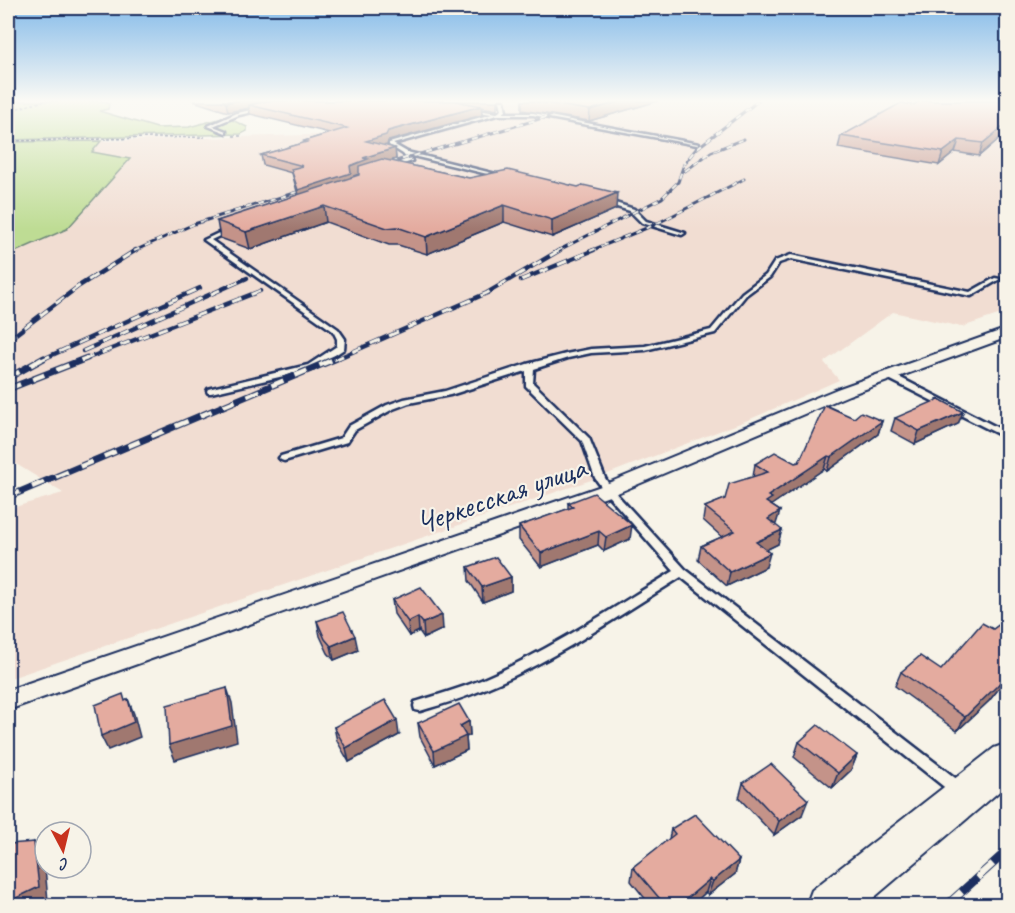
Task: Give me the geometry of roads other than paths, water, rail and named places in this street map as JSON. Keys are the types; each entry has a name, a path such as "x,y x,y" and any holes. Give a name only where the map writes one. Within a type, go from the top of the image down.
{"main road":[{"path":"828,906 1008,760"}],"street":[{"name":"Черкесская улица","path":"8,700 608,490 888,375 1008,332"}],"lane":[{"path":"391,144 405,153 505,177"},
{"path":"377,171 410,160 405,153"},
{"path":"594,199 632,210 644,222 682,232"},
{"path":"211,391 311,367 341,347 341,339 336,330 207,240 237,227"},
{"path":"284,458 345,440 352,428 390,407 512,374 530,366 591,351 645,348 713,332 744,294 768,276 777,262 791,257 972,294 997,279"},
{"path":"530,366 529,384 586,440 600,478 608,490 681,572 965,794"},
{"path":"888,375 1008,436"},
{"path":"420,706 452,699 488,684 681,572"}],"railway":[{"path":"379,166 455,144"},
{"path":"557,251 662,198 678,182 684,164 703,144"},
{"path":"685,171 711,152 732,144"},
{"path":"590,251 654,225 744,179"},
{"path":"135,250 194,224 313,187"},
{"path":"8,340 79,286 135,250"},
{"path":"334,360 487,293 560,250"},
{"path":"521,280 594,250"},
{"path":"83,351 247,278"},
{"path":"41,360 200,288"},
{"path":"83,360 260,291"},
{"path":"8,378 44,358"},
{"path":"8,389 87,358"},
{"path":"8,497 337,358"},
{"path":"946,906 1008,850"},
{"path":"1000,906 1008,899"}]}
